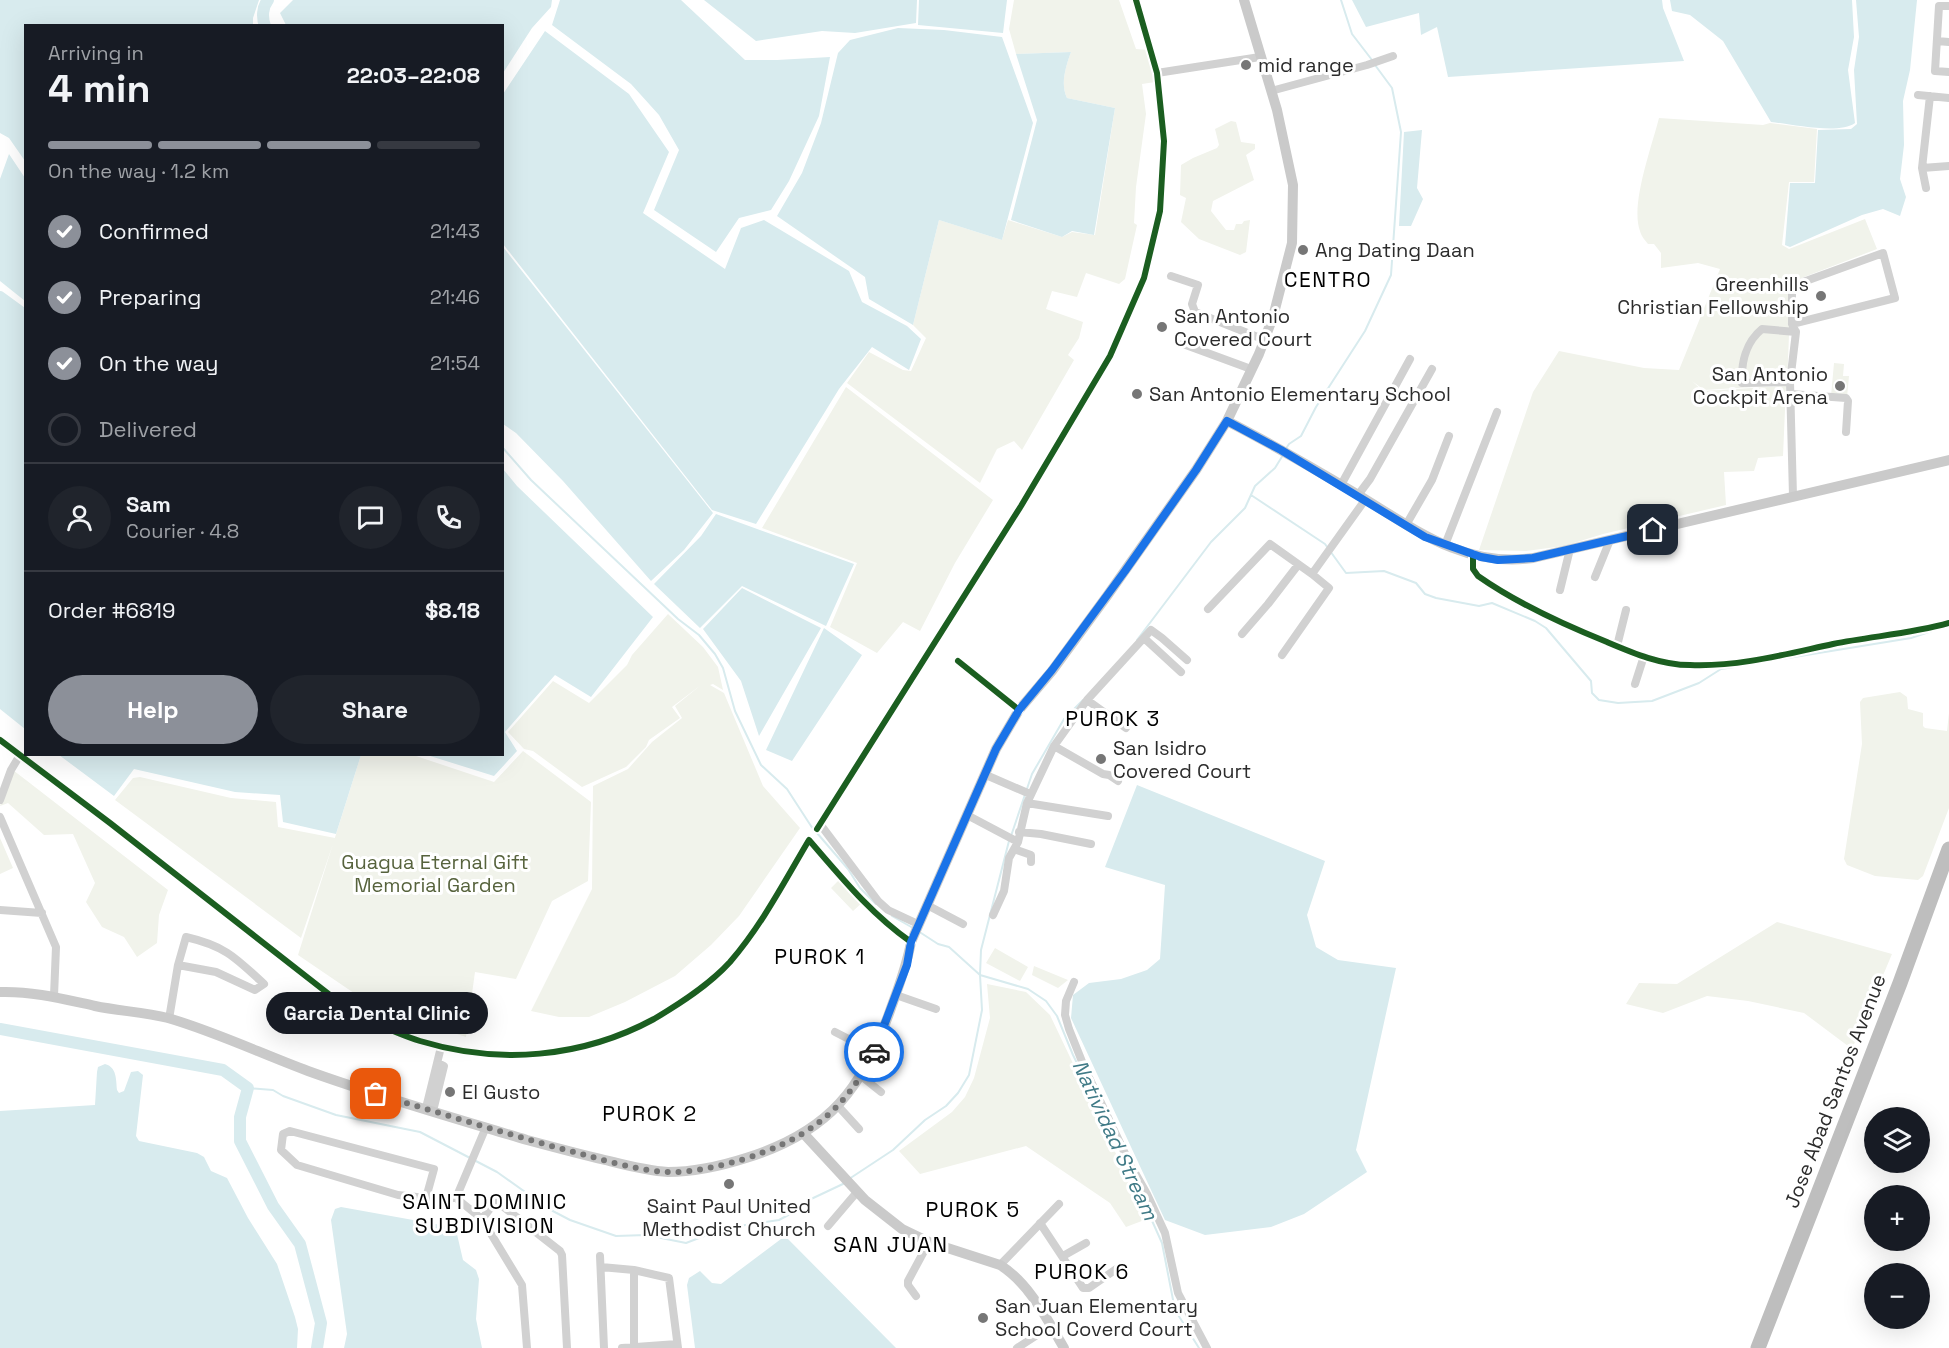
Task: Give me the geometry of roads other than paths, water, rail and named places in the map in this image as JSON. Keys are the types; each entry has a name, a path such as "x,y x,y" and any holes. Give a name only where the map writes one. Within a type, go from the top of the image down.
{"highway":[{"name":"Jose Abad Santos Avenue","path":"1758,1348 1896,994 1949,849"}],"main road":[{"path":"0,992 18,991 54,996 95,1006 169,1018 308,1071 376,1094 620,1164 666,1172 708,1168 759,1154 804,1134 838,1106 861,1076 874,1052 907,965 915,931 996,749 1019,710 1052,670 1196,470 1227,421 1265,340 1292,243 1293,185 1271,91 1244,0"},
{"path":"1227,421 1341,485 1425,537 1473,555 1498,560 1533,558 1949,460"},
{"path":"804,1134 854,1189 902,1229 929,1242 1000,1265 1017,1278 1064,1348"}],"street":[{"path":"915,931 878,901 818,826 1021,506 1110,356 1144,278 1161,211 1164,141 1157,73 1136,0"},
{"path":"1949,6 1939,6 1935,71 1949,72"},
{"path":"1937,40 1949,42"},
{"path":"1271,91 1393,56"},
{"path":"1157,73 1260,57"},
{"path":"1918,95 1949,98"},
{"path":"1926,188 1922,168 1930,96"},
{"path":"1922,168 1949,166"},
{"path":"1792,324 1894,298 1883,254 1792,286 1792,324 1796,332 1790,382 1793,496"},
{"path":"1171,276 1198,285 1192,303 1195,312 1265,340"},
{"path":"1790,382 1742,383 1741,373 1752,337 1762,329 1796,332"},
{"path":"1183,344 1251,369"},
{"path":"1341,485 1410,359"},
{"path":"1312,574 1331,549 1361,498 1432,369"},
{"path":"1791,394 1846,398 1848,401 1846,432"},
{"path":"1445,545 1497,412"},
{"path":"1406,525 1432,480 1449,436"},
{"path":"1595,577 1610,540"},
{"path":"1208,609 1270,544 1329,588 1282,655"},
{"path":"1560,591 1570,549"},
{"path":"1473,555 1475,572 1490,585 1549,618 1617,646 1667,663 1692,666 1753,660 1833,644 1906,633 1949,623"},
{"path":"1242,634 1298,565"},
{"path":"1617,646 1626,610"},
{"path":"993,915 1004,891 1009,858 1027,803 1027,792 1038,768 1087,700 1151,630 1186,660"},
{"path":"1144,638 1181,672"},
{"path":"1635,684 1644,656"},
{"path":"958,660 1019,710"},
{"path":"1087,700 1126,728"},
{"path":"0,740 353,1013 387,1029 441,1047 486,1054 550,1053 602,1042 639,1027 673,1008 705,985 746,942 769,909 809,840 869,909 887,925 915,931"},
{"path":"1054,746 1118,781"},
{"path":"0,800 11,770 20,755"},
{"path":"986,775 1027,792"},
{"path":"1027,803 1108,816"},
{"path":"967,815 1031,855 1031,862"},
{"path":"0,817 56,947 54,996"},
{"path":"1019,832 1090,844"},
{"path":"927,905 963,924"},
{"path":"0,910 42,913"},
{"path":"169,1018 178,965 186,937 223,949 264,984 255,990 216,972 178,965"},
{"path":"1074,982 1066,1001 1065,1015 1069,1029 1085,1069 1130,1164 1166,1233 1178,1293 1207,1348"},
{"path":"896,995 936,1009"},
{"path":"835,1032 874,1052"},
{"path":"430,1110 441,1047"},
{"path":"861,1076 881,1092"},
{"path":"838,1106 859,1129"},
{"path":"456,1198 486,1127"},
{"path":"426,1198 434,1169 291,1131 283,1134 281,1150 297,1165 398,1195 426,1198 456,1198 482,1219 522,1285 527,1348"},
{"path":"828,1226 854,1189"},
{"path":"482,1219 496,1201 560,1251 567,1348"},
{"path":"1000,1265 1059,1204"},
{"path":"1040,1223 1081,1286 1086,1289 1122,1264"},
{"path":"916,1296 908,1285 908,1281 929,1242"},
{"path":"1063,1256 1086,1243"},
{"path":"600,1256 604,1348"},
{"path":"601,1267 634,1270 669,1278 677,1346 622,1348"},
{"path":"633,1347 634,1270"},
{"path":"1017,1348 1051,1326"}],"waterway":[{"path":"264,24 263,13 268,0"},
{"path":"1341,0 1352,34 1372,60"},
{"path":"1285,450 1289,444 1301,436 1316,407 1365,331 1391,275 1401,132 1392,88 1375,65"},
{"path":"0,297 24,315"},
{"path":"504,449 531,480 678,619 699,635 715,654 723,668 735,711 761,765 787,789 811,826 848,869 860,888 876,904"},
{"path":"1137,640 1211,542 1245,508 1255,486 1275,468 1283,455"},
{"path":"1251,495 1325,544 1346,573 1384,571 1416,583 1425,594 1436,598 1479,606 1492,603 1535,621 1546,628 1591,681 1592,693 1599,700 1618,703 1652,701 1699,683 1721,669 1734,667"},
{"path":"1782,659 1911,638 1932,631"},
{"path":"1011,836 1032,774 1064,719 1083,700"},
{"path":"849,1179 893,1150 925,1120 946,1106 958,1093 969,1075 982,1010 981,950 1009,841"},
{"path":"892,916 913,928"},
{"name":"Natividad Stream","path":"918,931 938,944 949,947 980,975 1028,989 1046,1001 1057,1016 1110,1131"},
{"path":"0,1029 223,1070 248,1088 240,1117 240,1141 273,1206 300,1244 321,1323 317,1348"},
{"path":"248,1088 273,1090 283,1096 336,1115 420,1132 497,1172 549,1209 570,1220 616,1236 646,1235 686,1243 725,1228 779,1220 809,1200 845,1183"},
{"name":"Natividad Stream","path":"1131,1174 1162,1243 1175,1310 1199,1348"}],"place":[{"name":"mid range","path":"1246,65"},
{"name":"Ang Dating Daan","path":"1303,250"},
{"name":"Greenhills Christian Fellowship","path":"1821,296"},
{"name":"San Antonio Covered Court","path":"1162,327"},
{"name":"San Antonio Cockpit Arena","path":"1840,386"},
{"name":"San Antonio Elementary School","path":"1137,394"},
{"name":"San Isidro Covered Court","path":"1101,759"},
{"name":"El Gusto","path":"450,1092"},
{"name":"Garcia Dental Clinic","path":"376,1094"},
{"name":"Saint Paul United Methodist Church","path":"729,1184"},
{"name":"San Juan Elementary School Coverd Court","path":"983,1318"}],"district":[{"name":"CENTRO","path":"1328,280"},
{"name":"PUROK 3","path":"1113,719"},
{"name":"PUROK 1","path":"820,957"},
{"name":"PUROK 2","path":"650,1114"},
{"name":"PUROK 5","path":"973,1210"},
{"name":"SAINT DOMINIC SUBDIVISION","path":"485,1214"},
{"name":"SAN JUAN","path":"891,1244"},
{"name":"PUROK 6","path":"1082,1272"}],"park label":[{"name":"Guagua Eternal Gift Memorial Garden","path":"435,874"}]}
